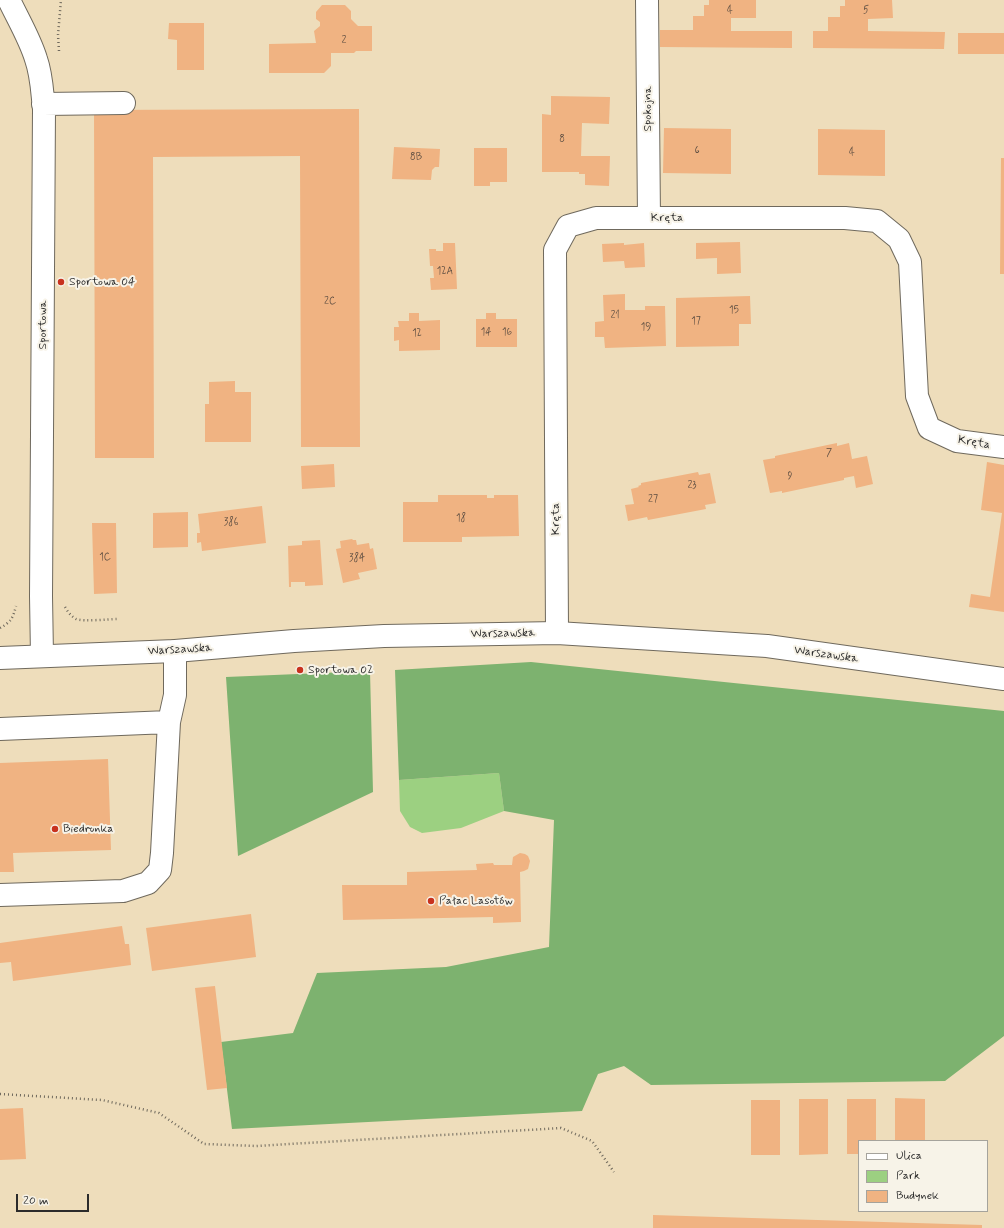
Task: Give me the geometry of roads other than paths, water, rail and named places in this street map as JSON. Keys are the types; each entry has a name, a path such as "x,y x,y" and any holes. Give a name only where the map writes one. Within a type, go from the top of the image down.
{"street":[{"name":"Sportowa","path":"9,0 36,59 42,83 44,274 41,596 42,656"},
{"name":"Spokojna","path":"647,0 649,218"},
{"path":"43,104 124,103"},
{"name":"Kręta","path":"557,633 555,250 568,226 596,218 845,218 876,221 899,239 910,262 917,396 929,428 957,441 1004,447"},
{"name":"Warszawska","path":"0,658 175,651 294,641 384,636 557,633 767,646 1004,680"},
{"path":"0,895 123,891 148,883 160,870 169,722 175,695 175,651"},
{"path":"0,729 169,722"}],"place":[{"name":"Sportowa 04","path":"61,282"},
{"name":"Sportowa 02","path":"300,670"},
{"name":"Biedronka","path":"55,829"},
{"name":"Pałac Lasotów","path":"431,901"}]}
